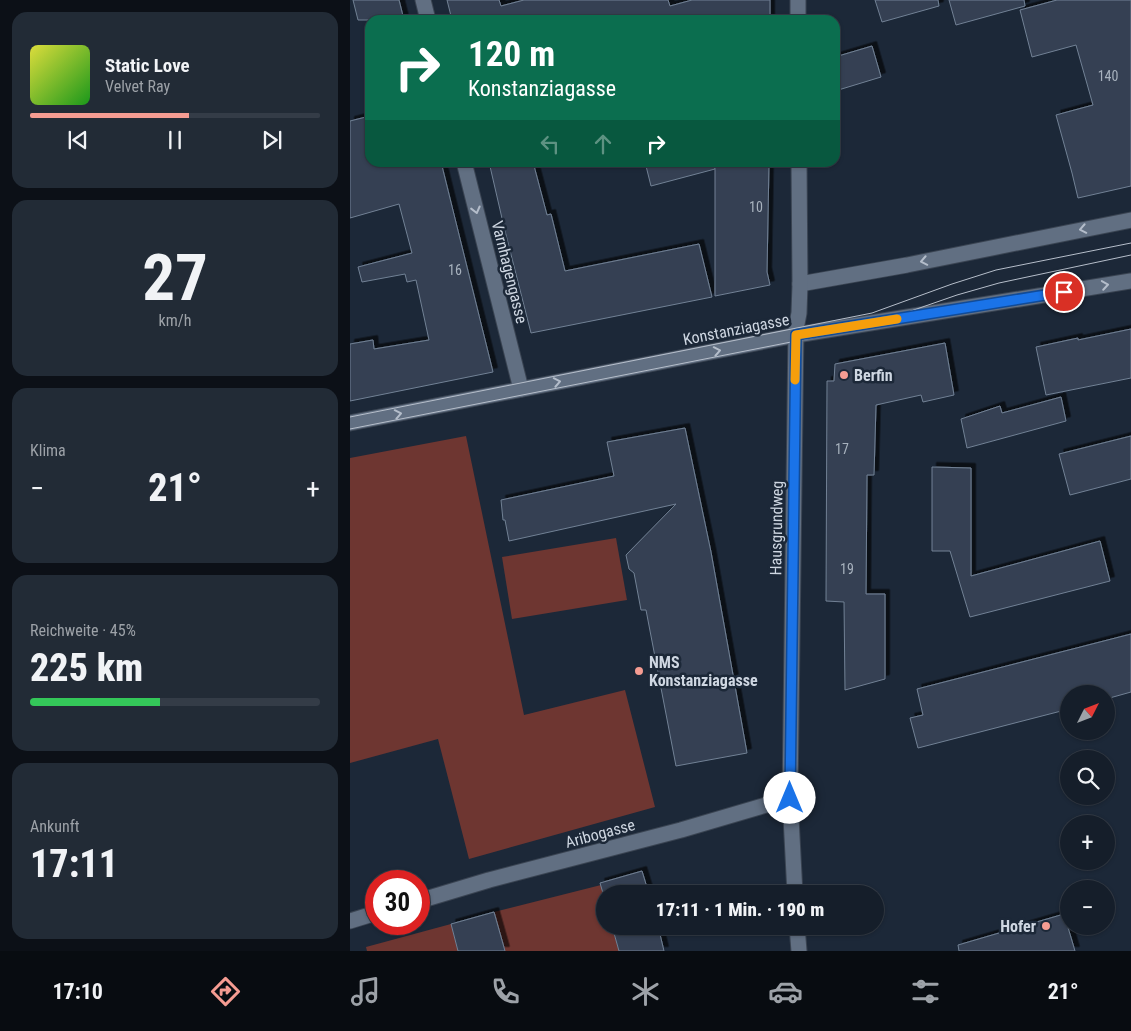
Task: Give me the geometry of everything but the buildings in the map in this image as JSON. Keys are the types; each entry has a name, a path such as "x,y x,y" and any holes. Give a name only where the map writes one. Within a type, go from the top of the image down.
{"street":[{"path":"423,0 427,15"},
{"path":"798,0 798,15"},
{"name":"Varnhagengasse","path":"465,167 521,389"},
{"name":"Hausgrundweg","path":"795,885 790,798 796,335 800,284 799,167"},
{"path":"800,284 907,265 1131,220"},
{"name":"Konstanziagasse","path":"350,423 796,335 1131,281"},
{"name":"Aribogasse","path":"430,898 489,880 681,830 790,798"},
{"path":"350,921 365,916"},
{"path":"798,935 799,951"}],"shaded area":[{"path":"466,436 524,715 625,690 655,807 469,859 438,739 350,763 350,458"},
{"path":"616,538 627,600 512,619 502,557"},
{"path":"596,886 596,935 615,935 619,951 505,951 494,912"},
{"path":"451,924 458,951 367,951 366,947 410,935 430,935 430,930"}],"tram line":[{"path":"350,417 872,313 996,270 1131,243"},
{"path":"350,429 862,328 957,295 999,283 1131,255"}],"slow traffic":[{"path":"795,380 796,335 897,319"}],"place":[{"name":"Berfin","path":"844,375"},
{"name":"NMS Konstanziagasse","path":"639,671"},
{"name":"Hofer","path":"1046,926"}],"route":[{"path":"790,798 796,335 1064,292"}]}
